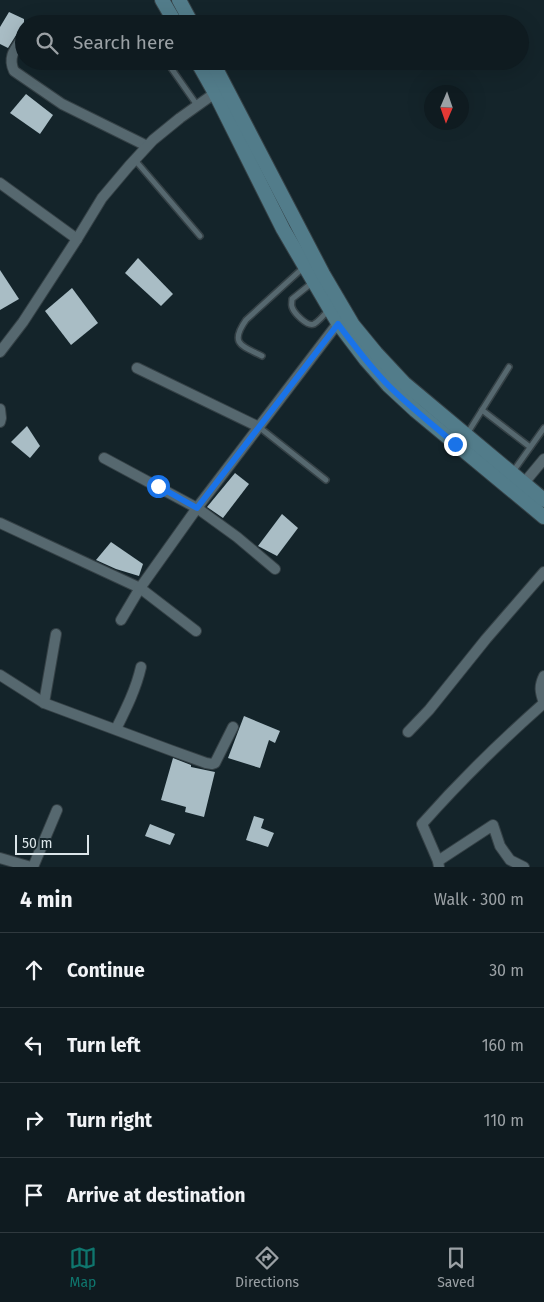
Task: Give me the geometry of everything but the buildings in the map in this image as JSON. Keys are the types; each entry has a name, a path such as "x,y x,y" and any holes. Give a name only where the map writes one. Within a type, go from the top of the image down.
{"main road":[{"path":"162,0 171,15"},
{"path":"181,1 188,15"},
{"path":"204,70 221,91 353,326 376,354 404,383 524,483 540,494"},
{"path":"215,70 221,91 283,230 338,324 366,360 395,392 544,517"}],"street":[{"path":"15,50 11,59 14,71 62,104 147,146"},
{"path":"0,352 23,322 102,198 153,140 197,105 221,91"},
{"path":"0,183 77,239"},
{"path":"121,620 140,588 197,508 338,324"},
{"path":"137,368 259,427"},
{"path":"0,409 0,422"},
{"path":"104,458 197,508 237,537 274,568"},
{"path":"524,483 544,459"},
{"path":"0,523 140,588 196,631"},
{"path":"408,732 429,710 544,572"},
{"path":"44,703 56,634"},
{"path":"116,730 137,683 141,667"},
{"path":"0,675 44,703 206,763 215,763 233,727"},
{"path":"524,867 510,860 500,846 493,825 439,864 422,824 498,745 544,703 540,693 544,676"},
{"path":"0,858 32,867 57,810"}],"lane":[{"path":"172,70 197,105"},
{"path":"135,160 200,236"},
{"path":"262,356 243,346 238,341 241,326 305,266"},
{"path":"313,281 292,299 291,305 293,310 310,325 314,324 329,309"},
{"path":"466,435 509,367"},
{"path":"482,410 530,447"},
{"path":"259,427 326,480"},
{"path":"512,473 544,428"}],"route":[{"path":"158,486 197,508 338,324 388,385 455,444"}]}
